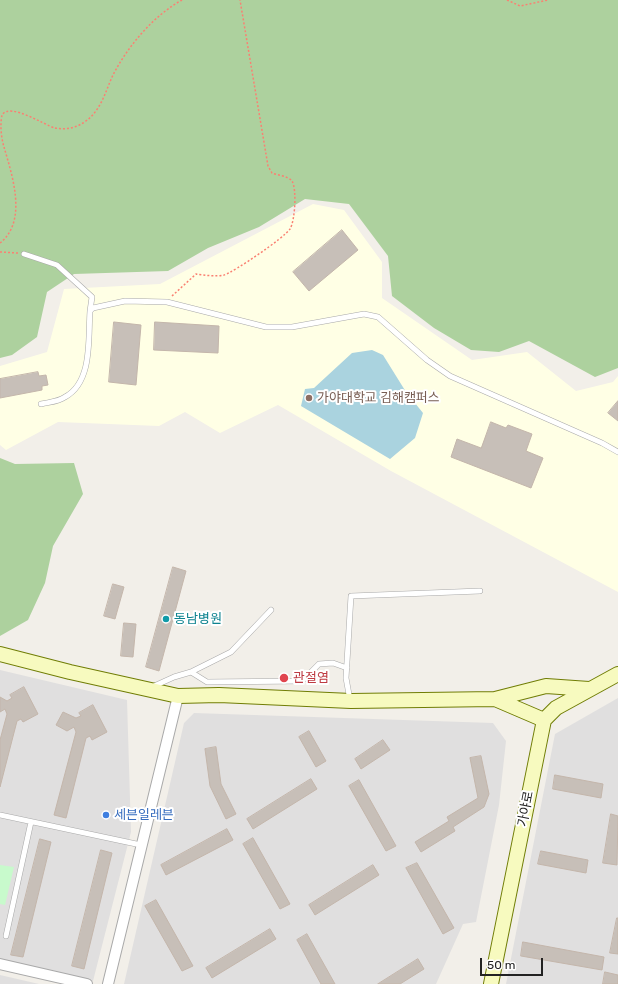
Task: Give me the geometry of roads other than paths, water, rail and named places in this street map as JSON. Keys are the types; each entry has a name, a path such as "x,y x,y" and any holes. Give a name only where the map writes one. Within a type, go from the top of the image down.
{"street":[{"path":"0,654 70,672 178,696 219,695 351,701 495,699 546,686 590,689"},
{"path":"495,699 544,720 556,708 618,674"},
{"path":"108,984 178,696"},
{"name":"가야로","path":"491,984 544,720"},
{"path":"0,964 87,984"}],"lane":[{"path":"24,254 57,265 92,297 86,366 82,380 66,397 41,404"},
{"path":"90,311 93,308 125,301 167,302 266,327 281,329 364,314 378,317 426,360 450,376 602,443 618,452"},
{"path":"351,701 346,678 351,596 480,591"},
{"path":"148,689 174,677 191,672 232,652 271,610"},
{"path":"191,672 207,682 264,683 302,682 319,664 333,663 347,668"},
{"path":"0,815 141,845"},
{"path":"6,936 31,822"}],"water":[{"path":"372,350 383,355 406,392 423,413 415,438 390,459 301,406 305,389 314,388 352,353"}],"place":[{"name":"가야대학교 김해캠퍼스","path":"309,398"},
{"name":"동남병원","path":"166,619"},
{"name":"관절염","path":"284,678"},
{"name":"세븐일레븐","path":"106,815"}]}
